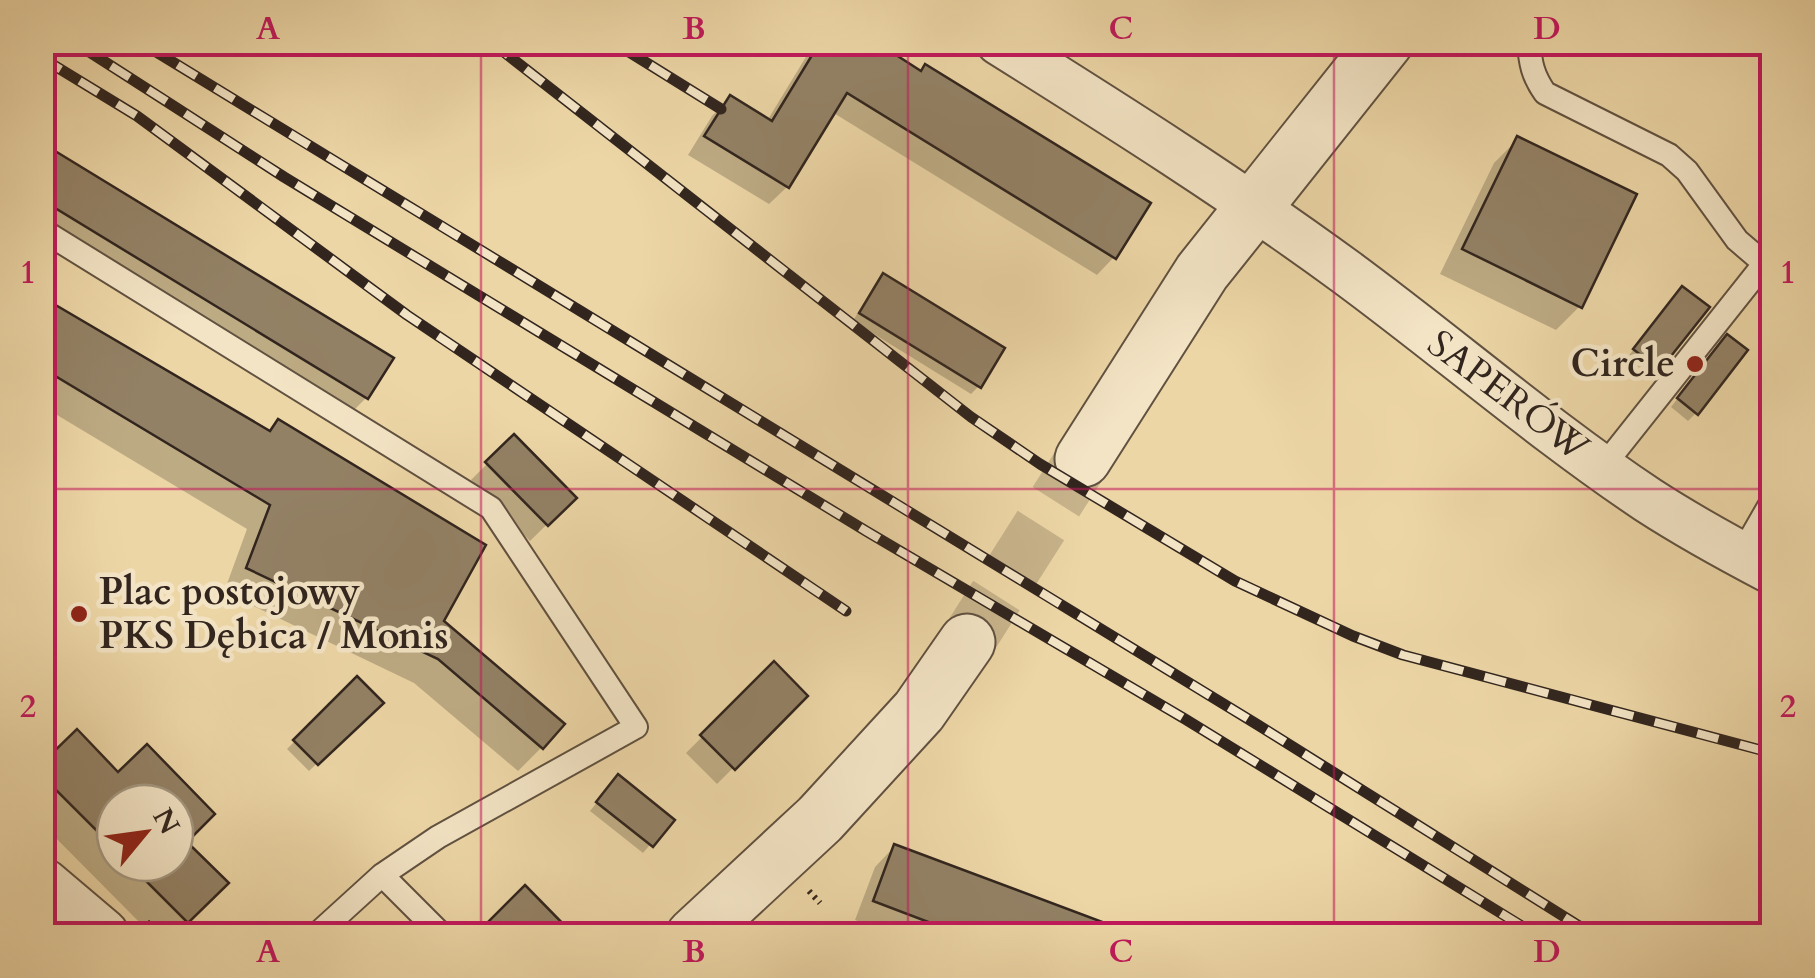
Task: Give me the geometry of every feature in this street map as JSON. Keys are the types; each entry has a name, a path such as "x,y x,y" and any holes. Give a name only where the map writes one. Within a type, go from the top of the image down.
{"street":[{"name":"SAPERÓW","path":"1000,42 1162,145 1344,271 1602,468 1681,520 1757,563"},
{"path":"1083,459 1202,272 1385,42"},
{"path":"694,936 820,818 919,710 967,642"},
{"path":"42,886 101,936"}],"lane":[{"path":"1528,42 1534,77 1545,93 1668,155 1687,171 1737,240 1768,267 1602,468"},
{"path":"42,230 490,508 636,727 438,838 382,875 315,936"},
{"path":"1757,563 1772,501"},
{"path":"382,875 444,936"}],"building":[{"path":"820,42 876,42 921,71 925,64 1151,203 1116,259 847,93 789,188 704,136 730,95 772,121"},
{"path":"1517,136 1637,194 1582,308 1462,249"},
{"path":"42,143 394,358 368,399 42,200"},
{"path":"883,273 1005,348 981,388 859,313"},
{"path":"1682,286 1710,307 1660,370 1633,349"},
{"path":"42,297 270,431 278,419 486,545 444,621 565,724 543,749 438,659 246,568 270,505 42,368"},
{"path":"1727,334 1748,350 1698,415 1677,398"},
{"path":"514,434 577,498 548,526 485,462"},
{"path":"774,661 808,696 735,770 700,735"},
{"path":"357,676 384,703 318,765 293,740"},
{"path":"77,729 118,772 147,744 185,783 95,783 95,829 42,776 42,763"},
{"path":"618,774 675,820 653,847 596,802"},
{"path":"195,793 215,814 195,834"},
{"path":"894,844 1129,932 1128,936 965,936 873,901"},
{"path":"195,850 229,883 188,923 148,883 195,883"},
{"path":"525,885 575,936 474,936"}],"tunnel":[{"path":"967,642 1083,459"}],"railway":[{"path":"74,42 284,177 1538,936"},
{"path":"140,42 1258,725 1595,936"},
{"path":"491,42 971,417 1040,464 1235,581 1403,655 1772,753"},
{"path":"613,42 721,109"},
{"path":"42,58 137,116 407,315 846,611"}],"place":[{"name":"Circle","path":"1695,364"},
{"name":"Plac postojowy PKS Dębica / Monis","path":"79,614"}]}
